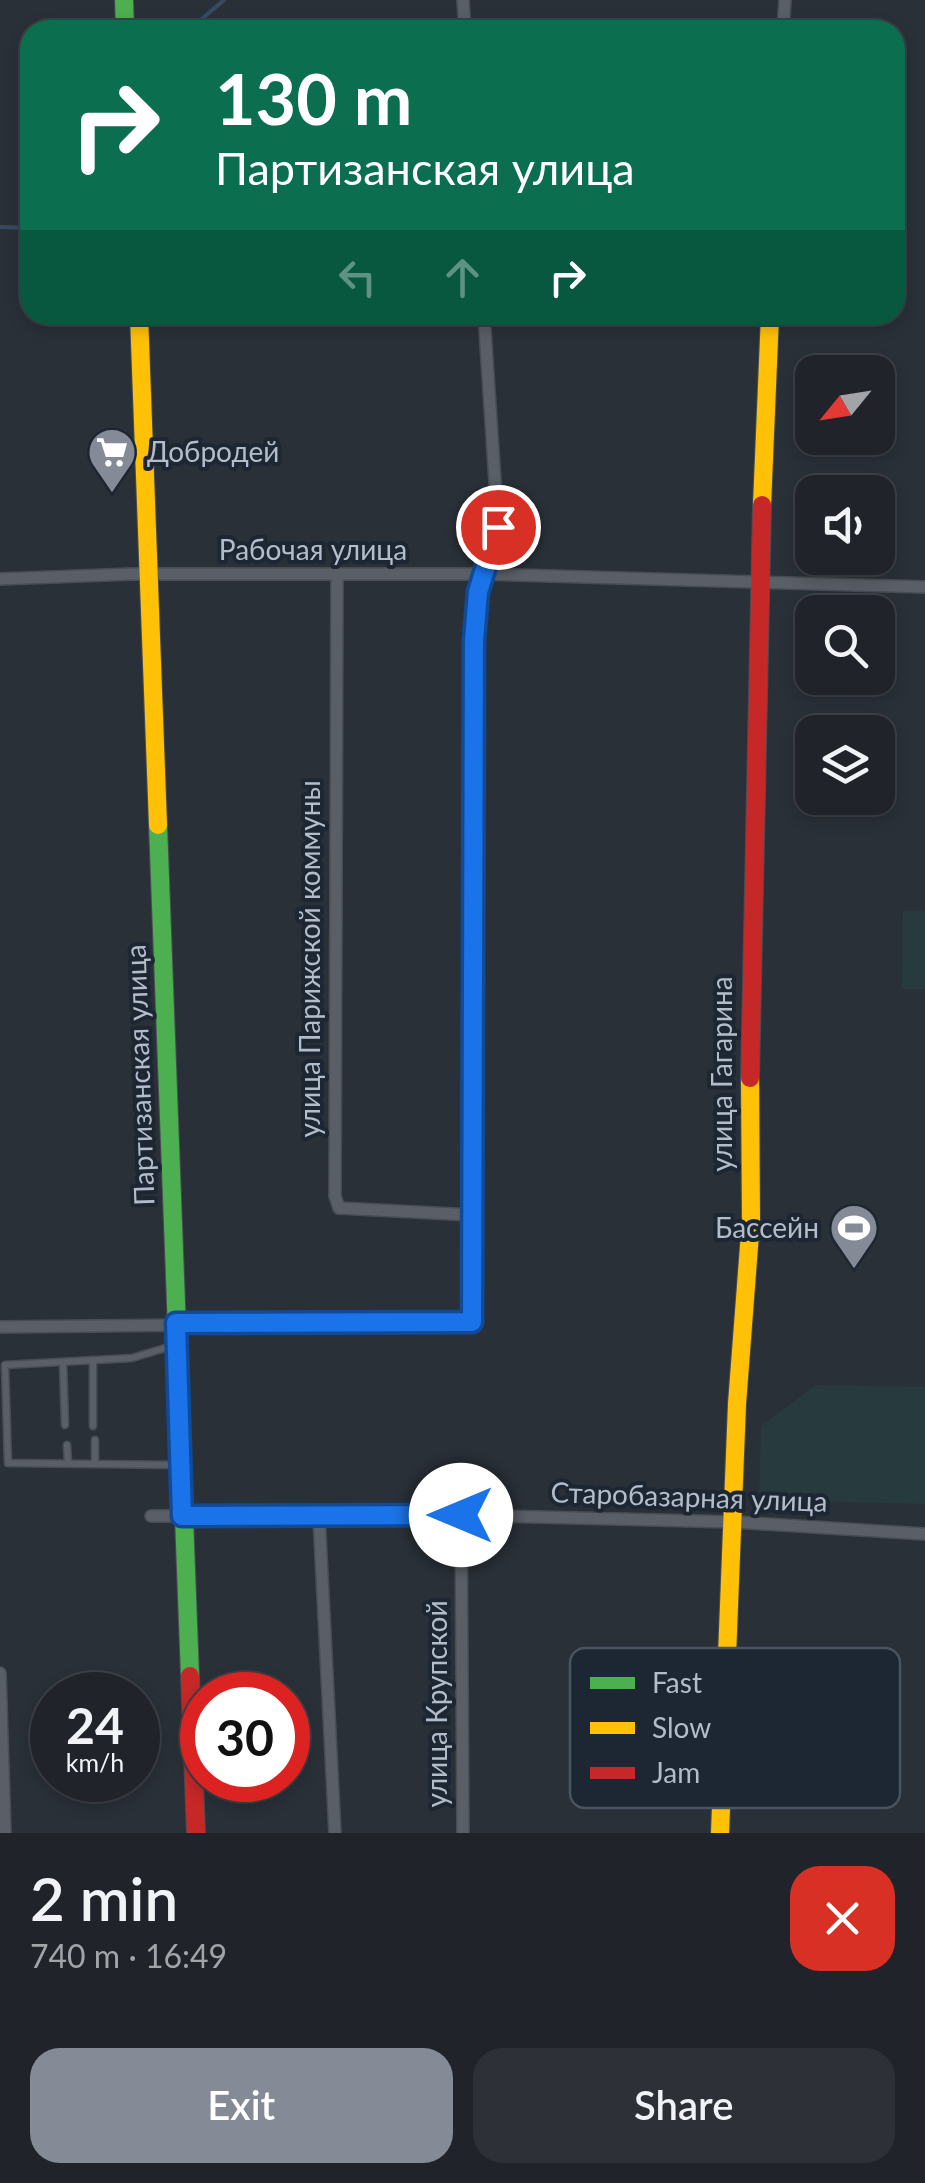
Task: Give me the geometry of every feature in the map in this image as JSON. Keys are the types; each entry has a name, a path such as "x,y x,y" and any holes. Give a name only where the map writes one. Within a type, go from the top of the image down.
{"main road":[{"name":"Партизанская улица","path":"139,325 196,1833"},
{"name":"улица Гагарина","path":"728,1648 736,1404 751,1220 750,950 770,325"},
{"name":"улица Гагарина","path":"720,1833 721,1808"}],"street":[{"path":"0,1327 472,1322 473,672 476,608 498,527 485,325"},
{"name":"Рабочая улица","path":"0,579 151,574 484,574 760,586 925,588"},
{"name":"улица Парижской коммуны","path":"338,577 335,1196 339,1208 472,1215"},
{"name":"Старобазарная улица","path":"151,1516 461,1515 734,1522 925,1534"},
{"name":"улица Крупской","path":"461,1515 463,1833"},
{"path":"319,1516 335,1833"},
{"path":"0,1673 6,1833"}],"lane":[{"path":"176,1344 132,1358 4,1365 8,1463 180,1466"},
{"path":"93,1360 94,1426"},
{"path":"63,1362 65,1425"},
{"path":"95,1440 95,1462"},
{"path":"67,1445 68,1462"}],"green space":[{"path":"903,911 925,911 925,989 902,989"},
{"path":"816,1385 925,1387 925,1504 759,1500 761,1426"}],"waterway":[{"path":"201,20 224,0"},
{"path":"0,227 20,228"}],"traffic: fast":[{"path":"124,0 125,20"},
{"path":"158,825 190,1672"}],"traffic: slow":[{"path":"139,325 158,825"},
{"path":"762,505 770,325"},
{"path":"727,1648 737,1404 751,1220 750,1078"},
{"path":"720,1833 721,1808"}],"traffic: jam":[{"path":"750,1078 762,505"},
{"path":"195,1802 196,1833"}],"place":[{"name":"Добродей","path":"112,494"},
{"name":"Бассейн","path":"854,1270"}],"route":[{"path":"461,1515 182,1516 176,1323 472,1322 474,640 478,592 498,527"}]}
